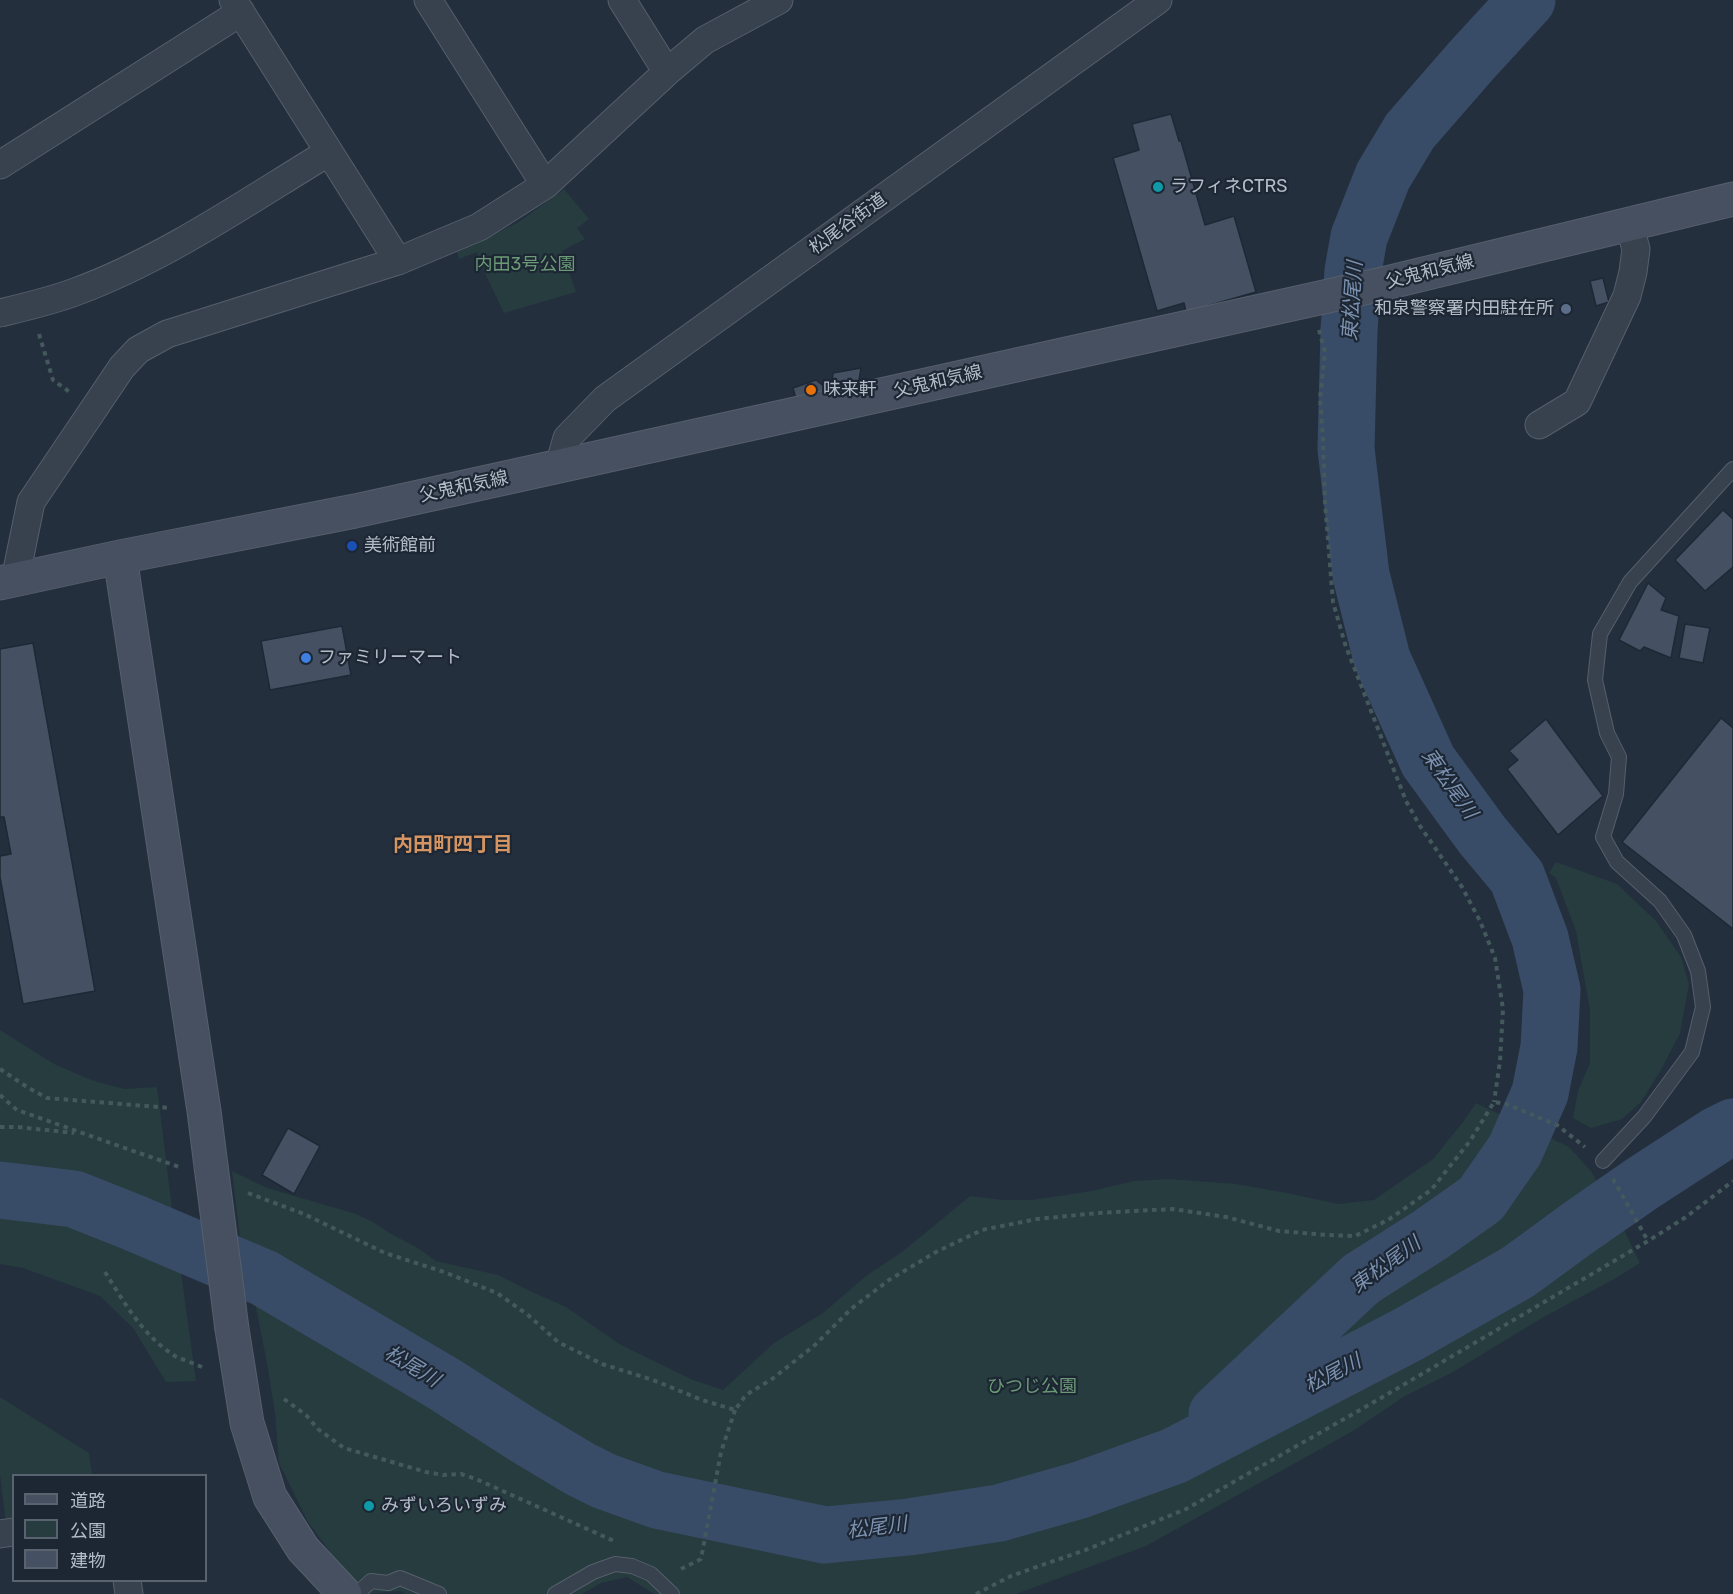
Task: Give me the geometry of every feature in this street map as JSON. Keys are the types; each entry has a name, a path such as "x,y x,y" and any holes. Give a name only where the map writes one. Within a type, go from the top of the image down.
{"main road":[{"name":"父鬼和気線","path":"8,581 355,511 1378,285 1733,199"},
{"path":"120,557 204,1111 199,1168 232,1329 247,1424 270,1497 303,1549 345,1594"}],"street":[{"path":"428,0 545,185"},
{"path":"622,0 667,72"},
{"path":"8,581 31,502 122,367 138,350 167,334 398,261 479,227 545,185 667,72 705,40 779,0"},
{"name":"松尾谷街道","path":"559,466 567,438 605,399 1158,0"},
{"path":"0,165 237,6 398,261"},
{"path":"0,314 75,292 117,274 176,244 329,152"},
{"path":"1539,425 1577,402 1627,296 1636,249 1629,224"}],"lane":[{"path":"1603,1161 1644,1117 1692,1052 1703,1007 1698,971 1684,935 1660,901 1617,862 1603,837 1617,794 1619,757 1607,733 1595,680 1600,634 1630,582 1733,469"},
{"path":"555,1594 593,1572 615,1564 632,1566 651,1574 672,1594"},
{"path":"357,1594 371,1581 388,1583 399,1578 439,1594"}],"path":[{"path":"701,1559 721,1452 735,1410 746,1395 772,1379 815,1345 851,1309 889,1280 936,1252 982,1230 1037,1219 1173,1209 1226,1217 1279,1231 1355,1236 1388,1220 1431,1190 1470,1141 1494,1102 1500,1061 1503,1009 1495,958 1480,921 1462,887 1420,826 1406,801 1345,644 1333,602 1320,398 1325,352 1318,297"},
{"path":"31,306 53,380 93,409"},
{"path":"0,1069 48,1098 204,1111"},
{"path":"0,1095 17,1110 83,1134 199,1168"},
{"path":"1494,1102 1506,1104 1557,1125 1603,1161 1648,1241"},
{"path":"0,1127 83,1134"},
{"path":"976,1594 1011,1576 1186,1509 1381,1398 1648,1241 1686,1217 1733,1181"},
{"path":"241,1190 304,1214 385,1253 498,1293 558,1341 602,1364 735,1410"},
{"path":"105,1272 139,1323 158,1342 176,1356 202,1367"},
{"path":"285,1399 306,1415 318,1429 344,1448 426,1472 443,1475 461,1474 476,1479 620,1544"}],"green space":[{"name":"内田3号公園","path":"564,189 589,219 577,228 585,239 562,251 576,292 504,313 477,252 459,259 457,252 519,222"},
{"path":"1556,862 1617,884 1656,921 1681,957 1689,984 1680,1033 1641,1102 1622,1119 1591,1128 1573,1118 1578,1091 1590,1063 1590,1010 1576,931 1556,878 1549,873"},
{"path":"0,1030 54,1064 91,1080 124,1089 157,1087 196,1381 166,1382 133,1328 100,1296 23,1268 0,1264"},
{"name":"ひつじ公園","path":"1476,1103 1569,1147 1591,1171 1640,1263 1542,1318 1453,1372 1405,1396 1353,1431 1146,1546 1016,1594 654,1594 627,1577 601,1583 582,1594 405,1594 400,1591 368,1594 348,1576 308,1522 279,1463 275,1413 268,1369 240,1237 232,1171 267,1188 356,1214 418,1248 436,1261 498,1275 566,1307 621,1345 693,1380 723,1390 774,1343 823,1313 866,1276 902,1252 970,1196 1003,1200 1032,1200 1092,1191 1134,1181 1169,1179 1236,1184 1338,1204 1374,1200 1433,1159"},
{"path":"0,1397 89,1453 92,1474 12,1474 12,1523 6,1524 0,1475"}],"building":[{"name":"ラフィネCTRS","path":"1171,114 1205,225 1234,216 1256,292 1186,312 1184,303 1157,311 1113,158 1139,150 1132,124"},
{"path":"1603,278 1609,302 1596,306 1590,281"},
{"path":"861,368 858,386 831,392 833,373"},
{"name":"味来軒","path":"816,380 831,392 796,399 793,388"},
{"path":"1723,510 1733,519 1733,567 1705,591 1675,560"},
{"path":"1648,583 1666,598 1661,610 1679,616 1671,658 1644,647 1640,651 1619,640"},
{"path":"1685,624 1710,628 1703,663 1679,658"},
{"name":"ファミリーマート","path":"342,626 351,675 270,690 261,641"},
{"path":"33,643 95,991 23,1004 0,877 0,856 11,854 4,817 0,817 0,649"},
{"path":"1721,718 1733,728 1733,929 1622,842"},
{"path":"1546,719 1603,796 1558,835 1507,769 1518,760 1509,751"},
{"path":"288,1128 320,1146 294,1194 262,1175"}],"waterway":[{"name":"東松尾川","path":"1217,1414 1361,1279 1481,1199 1515,1150 1540,1093 1549,1047 1552,990 1540,938 1517,877 1482,835 1428,761 1382,659 1361,575 1346,449 1353,271 1359,237 1383,176 1410,131 1527,0"},
{"name":"松尾川","path":"0,1190 74,1199 264,1278 444,1384 580,1469 604,1481 657,1500 825,1535 909,1527 999,1513 1080,1490 1174,1456 1407,1335 1518,1272 1643,1183 1733,1127"}],"place":[{"name":"ラフィネCTRS","path":"1158,187"},
{"name":"和泉警察署内田駐在所","path":"1566,309"},
{"name":"味来軒","path":"811,390"},
{"name":"美術館前","path":"352,546"},
{"name":"ファミリーマート","path":"306,658"},
{"name":"みずいろいずみ","path":"369,1506"}],"district":[{"name":"内田町四丁目","path":"453,845"}]}
